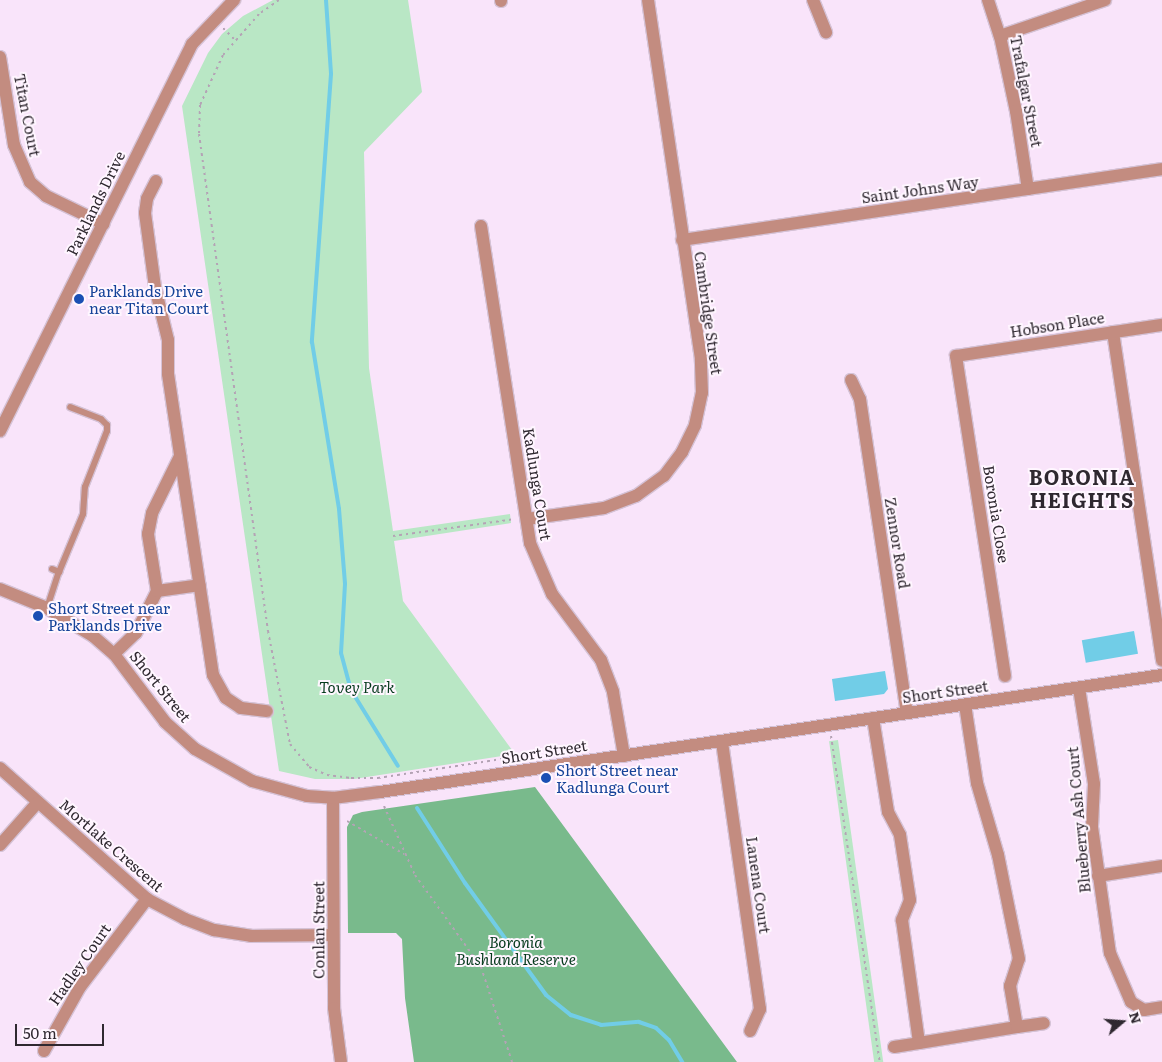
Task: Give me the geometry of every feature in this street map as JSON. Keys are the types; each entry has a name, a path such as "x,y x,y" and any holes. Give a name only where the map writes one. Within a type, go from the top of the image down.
{"street":[{"name":"Parklands Drive","path":"0,431 192,44 232,0"},
{"name":"Cambridge Street","path":"527,519 604,508 636,496 664,476 682,452 696,425 702,393 701,359 648,0"},
{"path":"813,0 826,32"},
{"name":"Trafalgar Street","path":"988,0 1000,36 1028,189"},
{"path":"1000,36 1104,0"},
{"name":"Titan Court","path":"0,57 14,145 30,182 46,196 104,224"},
{"name":"Saint Johns Way","path":"682,240 1162,169"},
{"path":"156,181 147,200 145,213 155,288 168,340 168,374 210,660 219,689 241,708 267,711"},
{"name":"Kadlunga Court","path":"481,226 530,543 552,594 601,660 613,692 624,756"},
{"name":"Hobson Place","path":"956,356 1162,325"},
{"path":"1113,332 1162,660"},
{"name":"Boronia Close","path":"956,356 1005,676"},
{"name":"Zennor Road","path":"851,380 860,399 908,713"},
{"path":"114,654 136,633 157,591 148,534 152,513 180,456"},
{"path":"157,591 200,585"},
{"name":"Short Street","path":"0,589 47,608 93,636 114,654 166,722 195,749 252,781 307,796 333,798 722,742 1162,675"},
{"name":"Blueberry Ash Court","path":"1079,688 1094,784 1092,827 1110,954 1131,1002 1144,1010 1162,1007"},
{"path":"965,705 977,783 998,855 1019,959 1010,986 1017,1027"},
{"path":"874,718 888,812 900,835 910,900 902,920 919,1043"},
{"name":"Lanena Court","path":"722,742 760,1009 750,1031"},
{"name":"Mortlake Crescent","path":"0,768 146,899 214,930 250,936 333,935"},
{"name":"Conlan Street","path":"333,798 334,1008 341,1062"},
{"path":"0,845 38,802"},
{"path":"1098,876 1162,866"},
{"name":"Hadley Court","path":"44,1051 75,994 146,899"},
{"path":"894,1047 1044,1022"}],"lane":[{"path":"47,608 56,570 83,514 84,487 107,431 107,424 101,419 70,407"}],"path":[{"path":"279,0 234,40 212,73 200,105 199,134 268,631 290,744 309,767 340,777 378,778 502,759"},
{"path":"222,26 234,40"},
{"path":"393,536 527,519"},
{"path":"830,725 880,1062"},
{"path":"384,806 404,854 481,967 512,1062"},
{"path":"347,821 404,854"}],"green space":[{"name":"Tovey Park","path":"273,0 408,0 422,92 364,152 369,368 393,531 510,514 511,523 394,541 403,601 515,754 354,779 315,779 279,771 182,106 208,53 222,34 243,16"},
{"path":"838,740 883,1062 874,1062 829,741"},
{"name":"Boronia Bushland Reserve","path":"535,787 737,1062 414,1062 405,998 402,939 396,933 348,933 347,827 353,815 362,812"}],"water":[{"path":"1134,631 1138,654 1086,663 1082,640"},
{"path":"885,671 888,689 884,694 835,701 832,679"}],"waterway":[{"path":"326,0 331,74 312,342 339,509 345,584 341,653 351,690 398,766"},
{"path":"417,808 465,883 546,995 571,1015 601,1025 639,1022 656,1028 669,1040 682,1062"}],"place":[{"name":"Parklands Drive near Titan Court","path":"79,299"},
{"name":"Short Street near Parklands Drive","path":"38,616"},
{"name":"Short Street near Kadlunga Court","path":"546,778"}],"district":[{"name":"BORONIA HEIGHTS","path":"1082,488"}]}
